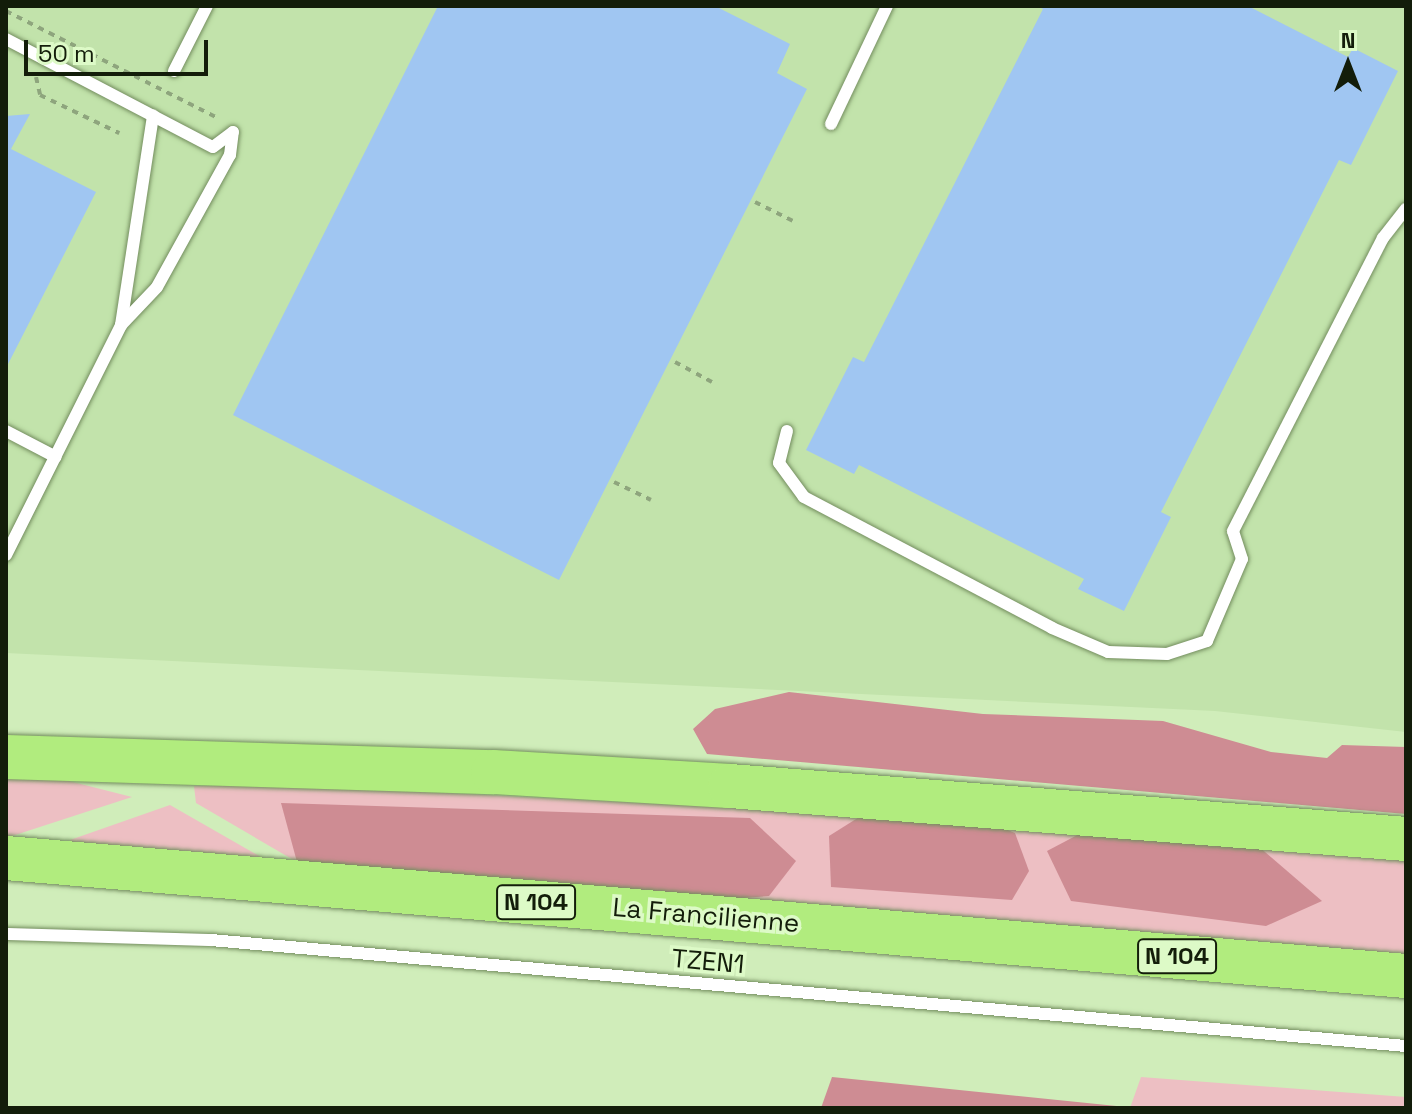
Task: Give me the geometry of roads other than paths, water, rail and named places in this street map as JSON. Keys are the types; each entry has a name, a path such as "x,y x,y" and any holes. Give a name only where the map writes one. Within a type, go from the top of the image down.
{"highway":[{"path":"6,738 67,758"},
{"path":"6,757 730,786 1406,839"},
{"name":"La Francilienne","path":"6,858 1406,976"},
{"path":"6,885 123,866"}],"lane":[{"path":"174,71 207,6"},
{"path":"831,124 887,6"},
{"path":"6,39 213,147 233,132 230,155 157,287 121,325 6,555"},
{"path":"121,325 153,115"},
{"path":"787,431 779,463 804,497 1052,628 1108,652 1167,654 1207,641 1242,559 1233,531 1383,238 1406,209"},
{"path":"6,431 56,457"},
{"name":"TZEN1","path":"6,934 211,940 1406,1046"}]}
